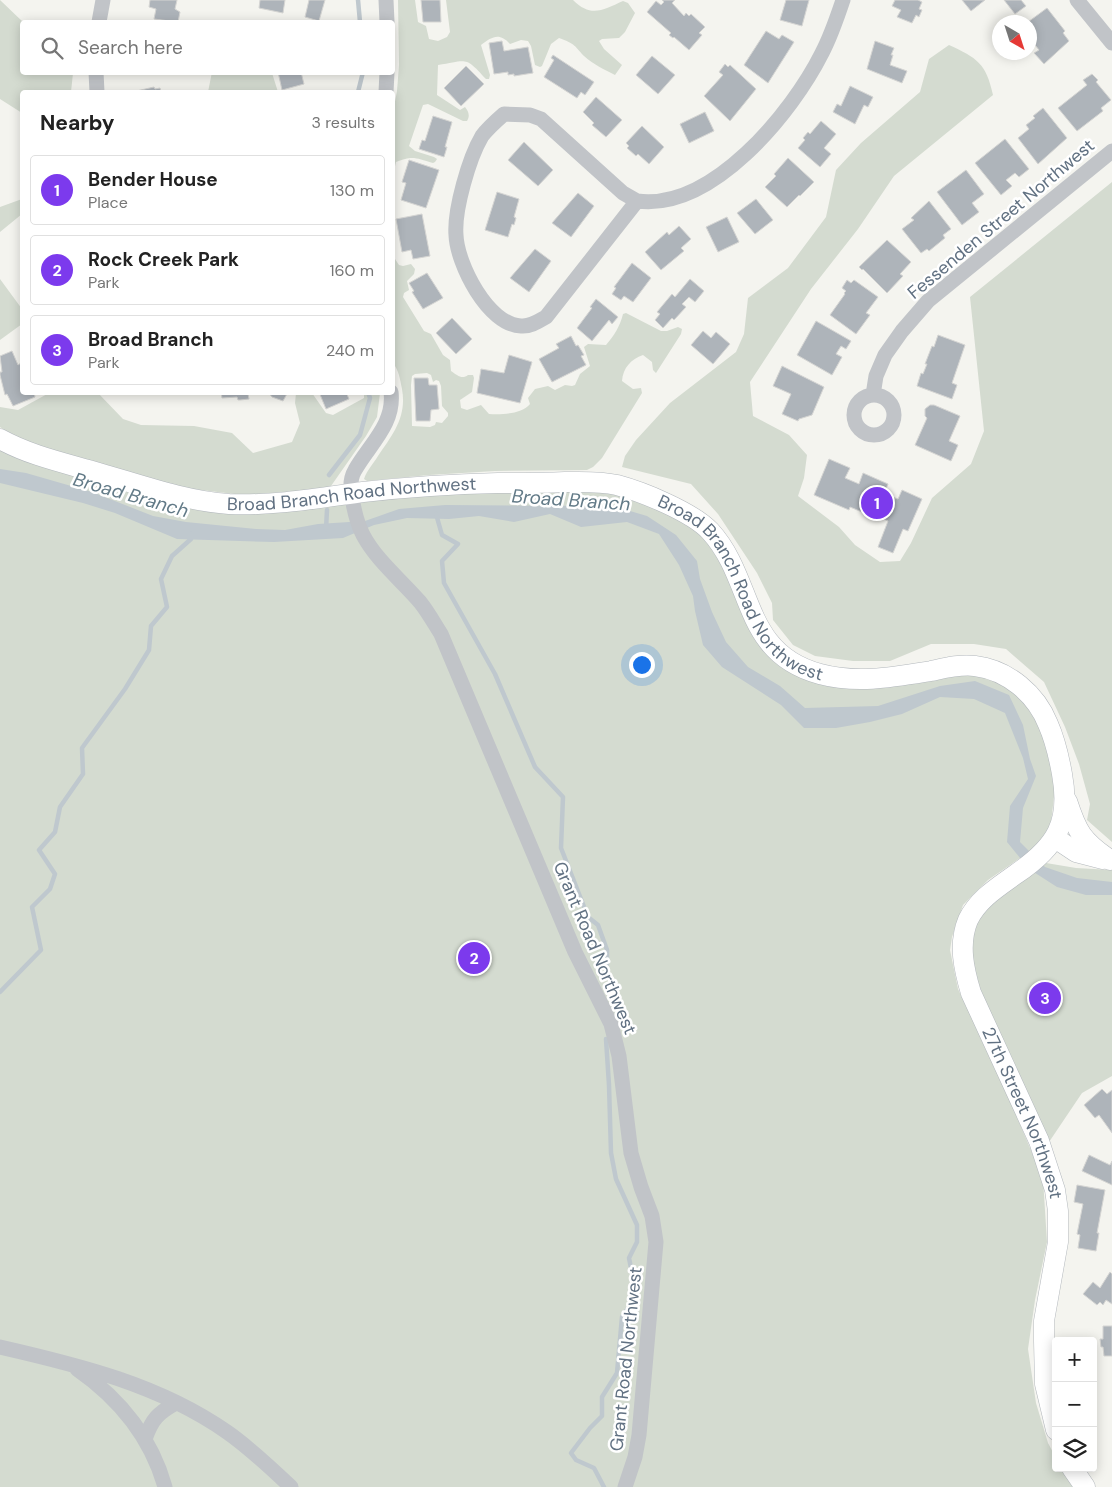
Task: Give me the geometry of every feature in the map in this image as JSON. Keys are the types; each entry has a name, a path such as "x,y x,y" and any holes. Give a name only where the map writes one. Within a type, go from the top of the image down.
{"main road":[{"name":"Broad Branch Road Northwest","path":"0,439 20,449 50,459 177,496 230,504 264,504 466,484 596,482 624,487 678,509 700,522 714,536 726,555 765,636 780,654 799,666 824,675 869,679 959,666 976,666 996,672 1014,681 1032,697 1046,719 1059,757 1065,796 1064,817 1055,838"},
{"path":"1065,796 1074,821 1083,838 1092,847 1111,860"},
{"path":"1055,838 1076,852 1091,857 1111,860"},
{"name":"27th Street Northwest","path":"1055,838 1031,863 992,891 976,908 968,921 964,934 963,953 971,994 1036,1134 1055,1190 1058,1211 1058,1242 1046,1308 1044,1341 1045,1384 1055,1427"},
{"path":"1075,1472 1085,1487"}],"street":[{"path":"99,20 104,0"},
{"path":"386,0 387,20"},
{"path":"637,201 546,317 536,323 522,327 505,321 493,313 482,299 465,268 458,250 455,221 473,156 482,136 493,122 504,114 530,115 541,119 623,193 637,201 666,200 702,186 730,166 762,138 785,110 812,71 830,36 843,0"},
{"path":"1077,0 1112,43"},
{"path":"96,75 97,90"},
{"path":"386,90 387,75"},
{"name":"Fessenden Street Northwest","path":"873,395 876,376 886,355 902,331 928,301 1112,151"},
{"path":"351,494 350,484 354,471 383,430 389,415 391,395"},
{"name":"Grant Road Northwest","path":"351,494 356,517 363,535 377,555 421,603 440,634 575,952 608,1016 614,1033 619,1056 631,1154 652,1216 656,1242 639,1435 635,1457 625,1487"},
{"path":"0,1347 70,1364 120,1379 176,1403 233,1436 291,1487"},
{"path":"70,1364 93,1380 117,1402 134,1422 157,1464 165,1487"},
{"path":"144,1439 157,1415 176,1403"}],"shaded area":[{"path":"0,0 21,20 20,75 73,75 71,90 20,90 20,112 0,99"},
{"path":"398,0 415,0 418,22 426,26 429,39 438,41 447,37 450,32 446,0 573,0 579,6 591,11 597,11 623,1 628,3 635,13 625,32 619,38 602,39 599,41 604,49 622,65 615,75 591,62 571,43 559,38 551,44 540,67 535,65 528,41 521,40 510,44 499,37 489,40 481,45 490,75 489,79 486,79 474,66 465,61 438,65 437,95 460,110 465,107 469,114 467,121 463,121 428,104 423,105 409,146 415,151 437,159 433,163 407,158 396,162 395,166 395,102 399,65"},
{"path":"949,45 967,54 979,63 987,76 993,95 894,176 858,229 811,289 750,382 753,416 789,435 807,455 804,478 798,496 839,527 855,545 880,562 900,561 911,543 932,498 971,464 984,431 970,297 1112,182 1112,842 1087,820 1090,804 1079,764 1065,727 1044,682 1006,649 974,644 931,644 890,661 853,661 815,656 793,645 773,620 772,603 757,573 718,514 691,484 622,467 625,456 636,440 670,403 736,352 744,334 748,298 788,268 826,217 836,170 861,143 920,92 929,59"},
{"path":"211,75 273,75 277,90 208,90"},
{"path":"20,200 20,216 0,232 0,207"},
{"path":"395,259 399,265 411,264 415,269 414,274 407,281 409,290 404,293 403,297 424,331 431,334 443,355 450,360 451,371 462,377 473,375 472,392 460,400 461,408 467,410 481,405 489,414 517,412 530,404 528,398 535,389 548,386 555,390 565,385 575,385 580,374 590,366 584,347 588,344 606,345 616,331 623,314 626,313 661,331 678,327 682,329 681,334 656,373 653,370 652,362 643,355 631,362 626,368 622,381 633,389 641,388 642,393 602,458 587,470 495,471 367,481 364,479 368,470 394,433 401,417 403,399 398,372 395,367","holes":["427,373 431,375 433,382 439,381 442,406 448,413 448,416 442,423 436,422 435,425 430,427 412,426 412,376"]},
{"path":"0,279 20,306 20,325 0,340"},
{"path":"45,395 100,395 123,419 141,425 194,426 232,433 253,453 292,442 300,423 295,403 296,395 313,395 326,413 333,415 364,398 364,395 380,395 377,417 331,486 324,489 243,495 184,488 34,445 10,434 0,427 0,407 18,410"},
{"path":"0,447 227,512 484,488 610,492 679,517 719,551 738,601 825,682 969,672 1006,683 1042,726 1055,788 1051,823 1039,845 988,880 963,905 952,937 950,950 958,989 997,1069 1043,1179 1047,1242 1035,1300 1028,1349 1036,1403 1052,1450 1052,1472 1064,1472 1073,1487 0,1487"},
{"path":"0,469 26,473 92,492 153,516 186,522 256,529 285,530 318,524 365,521 399,509 445,505 613,506 647,516 676,535 697,561 700,579 726,642 748,667 780,686 805,708 878,706 940,686 975,681 1009,695 1023,725 1030,759 1036,776 1023,808 1020,842 1045,867 1077,878 1112,882 1112,895 1086,895 1057,887 1029,869 1007,842 1010,806 1028,779 1023,758 1005,713 974,699 940,697 902,714 870,722 836,728 804,728 781,705 722,667 703,645 693,596 679,565 659,534 627,522 581,527 550,514 514,522 479,516 449,519 407,518 374,525 343,538 274,542 177,539 115,513 83,503 0,483"},
{"path":"1046,863 1076,868 1112,870 1112,1076 1082,1093 1047,1145 985,1020 967,942 988,901"}],"building":[{"path":"150,0 177,0 175,9 180,12 178,20 154,19 156,9 149,7"},
{"path":"260,0 285,0 283,13 259,8"},
{"path":"309,0 325,0 319,20 305,17"},
{"path":"421,0 440,0 441,22 423,22"},
{"path":"662,0 675,0 672,3 684,16 686,13 689,16 691,14 705,27 699,33 702,35 689,50 669,35 671,33 647,12 656,1 661,5 664,2"},
{"path":"786,0 809,0 802,26 780,20"},
{"path":"895,0 918,0 922,2 919,9 922,10 919,17 916,15 912,23 897,17 901,10 892,6"},
{"path":"962,0 985,0 971,11"},
{"path":"1004,0 1021,0 1026,6 1015,14"},
{"path":"1047,8 1065,31 1063,33 1069,41 1044,64 1037,56 1037,51 1039,50 1037,47 1037,15"},
{"path":"766,31 779,39 782,35 794,42 768,83 744,65"},
{"path":"502,41 504,51 528,47 533,73 514,76 514,74 508,75 508,72 494,74 489,43"},
{"path":"875,41 894,48 890,65 907,71 902,83 867,69"},
{"path":"553,55 594,82 585,95 581,92 577,98 544,77 554,60 551,58"},
{"path":"652,56 675,75 658,94 636,75"},
{"path":"725,64 728,67 730,65 756,89 730,121 704,96 723,75 719,72"},
{"path":"466,66 484,84 461,106 444,88"},
{"path":"1092,74 1111,100 1101,108 1103,111 1077,131 1058,108 1087,85 1083,80"},
{"path":"279,75 302,75 304,84 282,90"},
{"path":"850,86 873,97 868,107 864,105 855,124 833,112 837,104 841,106"},
{"path":"154,87 155,89 160,88 160,90 141,90"},
{"path":"596,97 622,120 606,137 592,125 594,123 583,112"},
{"path":"1043,108 1067,138 1038,164 1018,138 1029,129 1026,125"},
{"path":"705,112 714,131 689,143 680,124"},
{"path":"433,116 452,122 444,157 419,149 422,140 425,141"},
{"path":"821,121 836,134 824,148 831,154 820,167 798,148 805,140 803,138 808,132 810,134"},
{"path":"642,126 664,147 649,164 638,154 636,156 627,148 629,146 626,143"},
{"path":"1005,139 1029,169 1019,177 1015,173 1006,180 1012,186 1001,195 975,163"},
{"path":"524,142 553,170 538,186 508,160"},
{"path":"788,158 814,182 787,207 765,187 776,176 774,174"},
{"path":"409,160 439,170 426,208 401,200 406,183 402,182"},
{"path":"966,170 984,194 972,203 979,212 962,225 937,192"},
{"path":"497,192 519,199 514,217 516,218 514,225 512,224 508,237 485,230"},
{"path":"578,193 594,206 571,237 552,223"},
{"path":"756,199 773,220 755,234 737,213"},
{"path":"929,201 951,229 943,235 945,238 929,251 927,249 921,253 902,229 914,220 911,218"},
{"path":"422,214 430,256 413,259 411,250 402,252 396,219"},
{"path":"727,217 739,242 718,252 706,227"},
{"path":"679,226 691,239 681,248 684,251 661,270 645,252 667,232 669,235"},
{"path":"887,240 911,262 900,274 903,276 887,293 859,267"},
{"path":"535,249 551,261 529,292 510,278"},
{"path":"632,263 651,278 633,302 624,296 621,300 612,294 616,288 614,287"},
{"path":"427,273 443,298 423,309 412,292 414,291 409,283"},
{"path":"690,279 704,291 695,302 689,297 682,304 686,307 674,320 672,318 663,328 655,320 660,314 657,312 672,294 675,297"},
{"path":"847,280 851,283 854,280 878,297 866,313 870,315 856,334 830,315 845,294 846,291 842,288"},
{"path":"596,299 618,317 612,324 609,320 592,341 577,328 592,308 590,307"},
{"path":"452,318 472,339 456,354 436,333"},
{"path":"816,321 851,341 846,349 841,346 836,354 842,357 832,375 797,355"},
{"path":"703,331 711,338 716,332 730,344 713,364 691,345"},
{"path":"938,335 965,345 952,383 957,385 952,399 917,386"},
{"path":"571,336 576,346 578,345 584,355 581,356 586,365 552,382 539,359 559,348 556,344"},
{"path":"12,351 18,365 20,364 20,395 35,395 35,397 13,406 7,394 5,395 0,375 0,372 2,372 0,356"},
{"path":"509,355 532,362 520,403 477,393 481,369 504,373"},
{"path":"782,366 824,387 812,415 798,421 782,414 791,394 773,386"},
{"path":"414,378 428,378 429,385 437,385 439,409 431,410 430,421 416,421"},
{"path":"222,395 248,395 249,399 238,400 237,397 222,398"},
{"path":"270,395 286,395 283,401"},
{"path":"320,395 347,395 349,399 326,409"},
{"path":"930,405 960,416 949,441 958,445 951,461 915,445 927,418 925,416 925,409"},
{"path":"829,459 850,468 845,478 859,484 863,473 888,484 884,494 898,499 902,490 922,499 908,531 903,529 893,553 878,547 888,521 850,507 849,510 814,495"},
{"path":"1102,1089 1107,1094 1112,1090 1112,1133 1099,1115 1095,1118 1084,1105"},
{"path":"1089,1155 1110,1165 1112,1161 1112,1185 1082,1171"},
{"path":"1077,1185 1105,1190 1097,1233 1099,1233 1096,1251 1078,1248 1080,1235 1077,1234 1083,1204 1074,1202"},
{"path":"1110,1272 1112,1274 1112,1304 1106,1300 1103,1305 1100,1302 1097,1305 1083,1294 1093,1282 1100,1288"},
{"path":"1103,1326 1112,1326 1112,1356 1104,1356 1103,1347 1101,1347 1100,1339 1103,1339"}],"waterway":[{"path":"358,0 360,20"},
{"path":"358,90 362,75"},
{"path":"329,475 360,435 370,398 369,395"},
{"path":"326,529 327,510"},
{"path":"436,514 442,535 458,544 442,561 444,583 495,674 535,767 563,797 561,848 588,917 598,925 607,950 607,964"},
{"path":"0,992 41,950 32,907 50,889 55,874 39,850 55,832 60,807 83,774 82,748 125,689 149,650 151,626 167,607 161,579 172,556 191,539 191,534"},
{"path":"604,1487 594,1468 576,1460 571,1453 602,1416 602,1397 617,1373 622,1317 633,1301 634,1283 629,1258 637,1242 637,1225 616,1179 611,1153 606,1039"}],"place":[{"name":"Bender House","path":"877,503"},
{"name":"Rock Creek Park","path":"474,958"},
{"name":"Broad Branch","path":"1045,998"}]}
